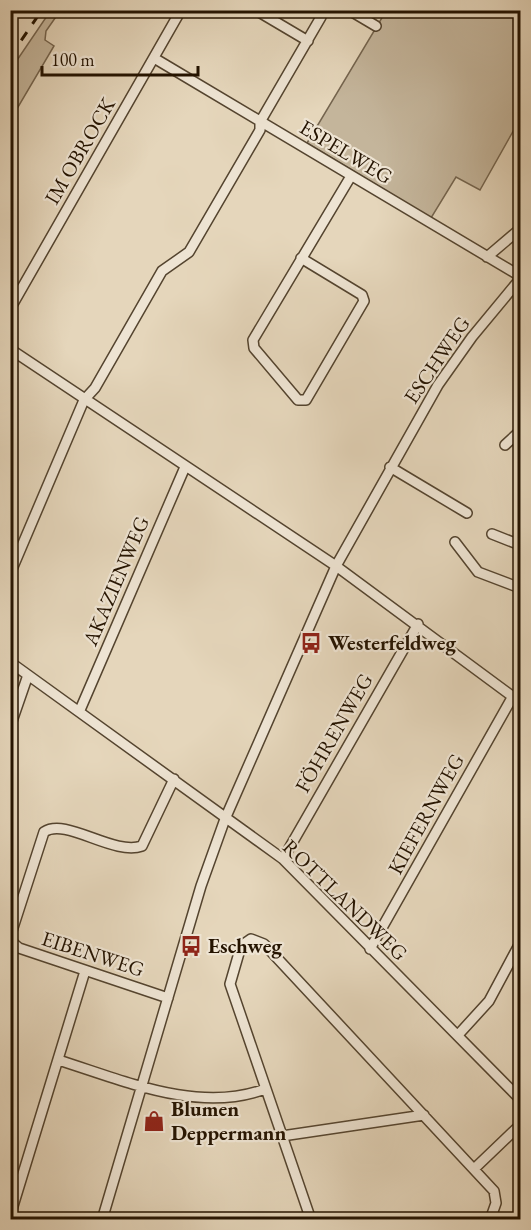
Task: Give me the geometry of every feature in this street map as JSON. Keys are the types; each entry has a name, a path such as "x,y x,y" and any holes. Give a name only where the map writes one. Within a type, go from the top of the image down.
{"street":[{"name":"IM OBROCK","path":"10,309 181,10"},
{"path":"10,574 84,400 95,388 162,271 189,252 260,130 260,122 308,41 321,17 322,10"},
{"path":"349,10 376,26"},
{"path":"259,12 308,41"},
{"name":"ESPELWEG","path":"154,58 520,277"},
{"path":"301,258 362,296 364,301 306,400 298,400 254,348 253,340 301,258 351,176"},
{"path":"487,257 520,229"},
{"name":"ESCHWEG","path":"102,1220 201,886 225,819 336,566 390,467 445,376 472,336 520,277"},
{"path":"10,349 336,566 418,624 517,699"},
{"path":"505,445 520,431"},
{"name":"AKAZIENWEG","path":"80,710 185,467"},
{"path":"390,467 467,513"},
{"path":"492,534 520,545"},
{"path":"455,542 478,572 520,588"},
{"name":"FÖHRENWEG","path":"283,859 418,624"},
{"name":"ROTTLANDWEG","path":"10,662 80,710 225,819 283,859 520,1099"},
{"path":"10,727 28,675"},
{"name":"KIEFERNWEG","path":"370,949 517,699"},
{"name":"EIBENWEG","path":"168,998 19,948 12,942 14,920 44,832 56,828 126,849 142,846 174,779"},
{"path":"311,1220 230,984 241,946 251,939 264,944 495,1191 496,1197 490,1220"},
{"path":"458,1035 489,1001 520,943"},
{"path":"10,1216 85,971"},
{"path":"58,1060 143,1087 194,1096 222,1098 265,1089"},
{"path":"282,1136 424,1115"},
{"path":"474,1169 520,1125"}],"shaded area":[{"path":"51,10 60,11 46,31 45,40 54,46 11,119 11,69"},
{"path":"386,11 520,11 520,119 480,190 456,177 431,218 307,143"},
{"path":"11,670 19,675 11,705"}],"railway":[{"path":"10,57 42,10"}],"place":[{"name":"Westerfeldweg","path":"311,643"},
{"name":"Eschweg","path":"191,946"},
{"name":"Blumen Deppermann","path":"154,1121"}]}
